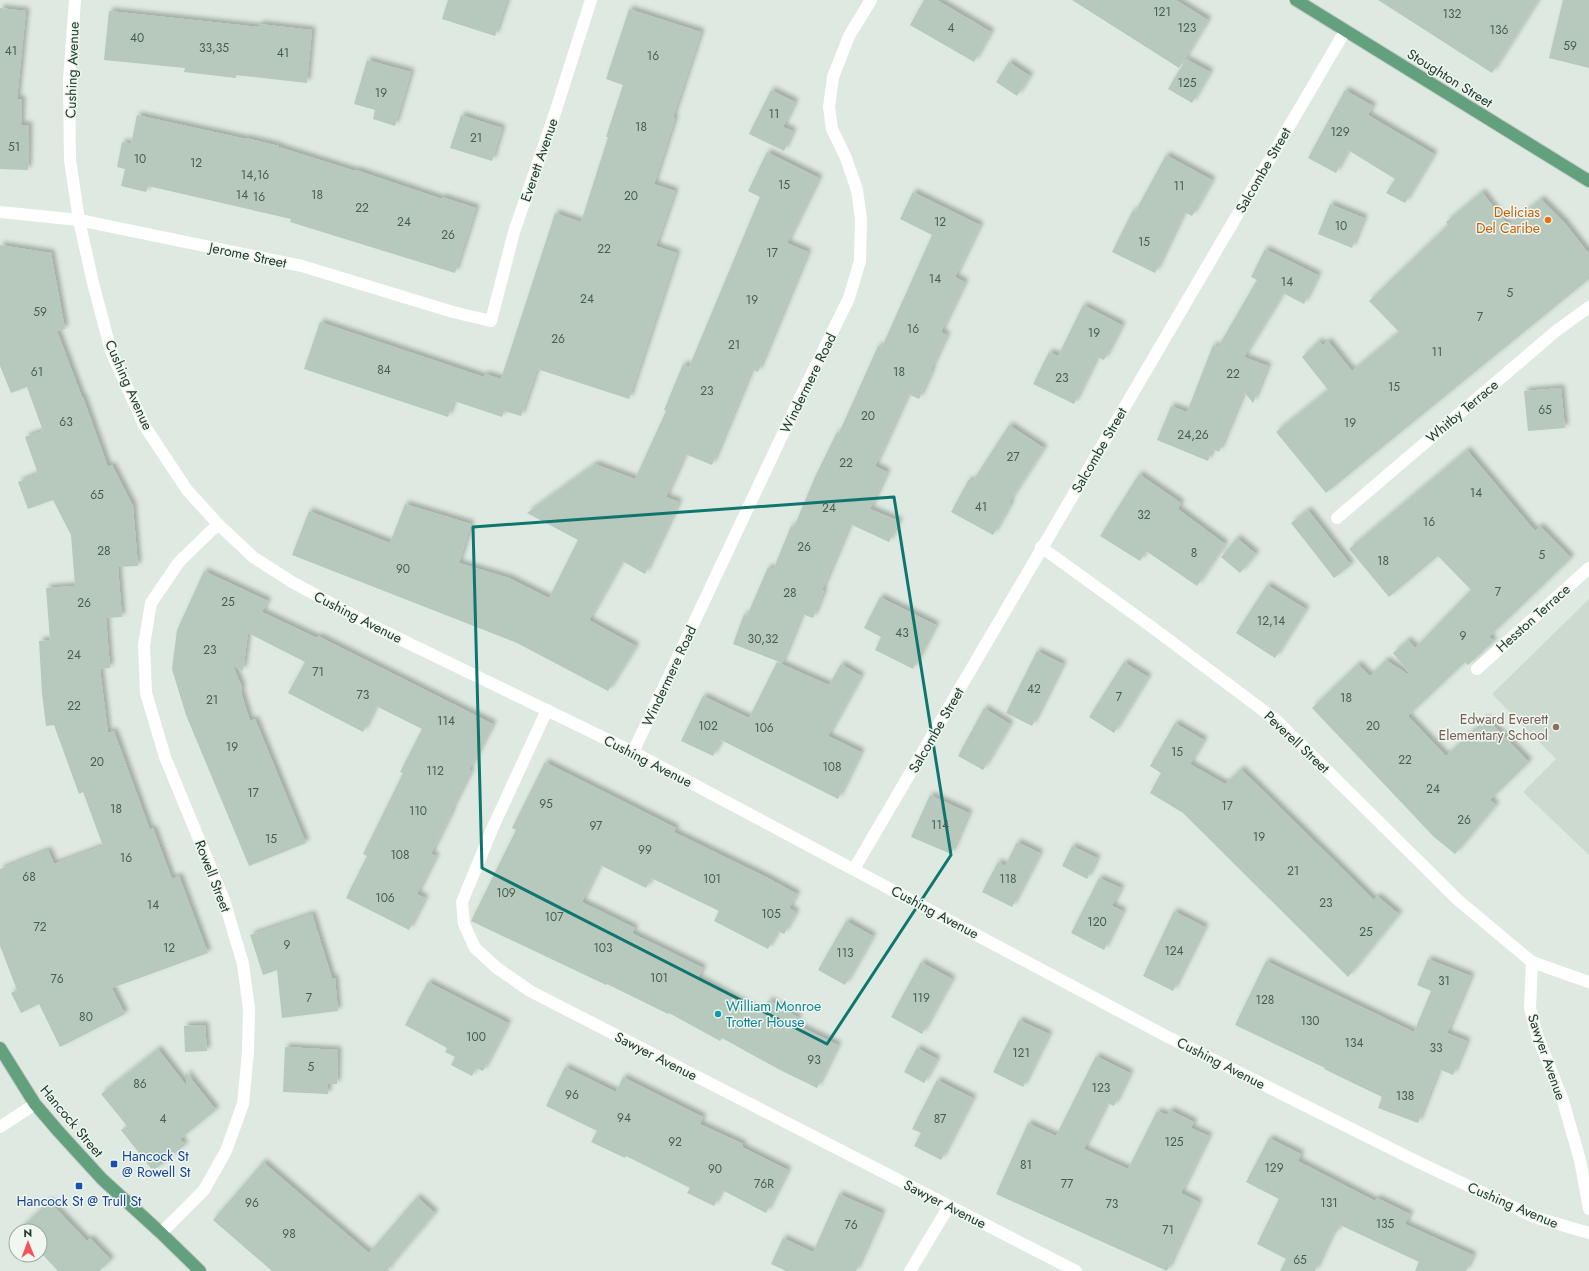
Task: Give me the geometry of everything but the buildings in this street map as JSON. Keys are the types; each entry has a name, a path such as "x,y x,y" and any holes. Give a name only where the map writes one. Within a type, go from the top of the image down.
{"main road":[{"name":"Stoughton Street","path":"1296,0 1589,182"},
{"name":"Hancock Street","path":"0,1048 35,1104 102,1179 162,1233 200,1271"}],"street":[{"name":"Cushing Avenue","path":"75,0 69,80 70,160 79,220 92,284 111,351 144,425 186,490 218,524 253,557 292,582 371,625 633,752 1166,1036 1418,1162 1534,1217 1589,1233"},
{"name":"Everett Avenue","path":"491,321 514,232 554,116 591,0"},
{"name":"Windermere Road","path":"633,752 786,427 849,298 860,261 861,219 857,190 846,158 832,129 829,107 833,77 849,36 871,0"},
{"name":"Salcombe Street","path":"854,869 1041,547 1345,31"},
{"name":"Jerome Street","path":"0,212 79,220 302,266 453,312 491,321"},
{"name":"Whitby Terrace","path":"1337,518 1556,331 1589,307"},
{"name":"Rowell Street","path":"162,1233 204,1190 226,1151 243,1104 248,1052 249,1009 243,964 224,900 165,757 146,693 144,645 151,603 178,562 218,524"},
{"name":"Peverell Street","path":"1041,547 1276,720 1458,900 1532,962"},
{"name":"Hesston Terrace","path":"1477,668 1589,568"},
{"name":"Sawyer Avenue","path":"548,710 493,827 462,902 464,924 475,948 496,968 530,991 1076,1271"},
{"name":"Sawyer Avenue","path":"1532,962 1530,1008 1537,1035 1563,1101 1580,1160 1589,1209"},
{"path":"1532,962 1589,982"},
{"path":"0,1127 35,1104"},
{"path":"910,1271 948,1206"}],"highlighted area":[{"path":"894,497 951,855 827,1044 482,868 473,527"}],"shaded area":[{"name":"Edward Everett Elementary School","path":"1589,599 1589,855 1523,792 1556,759 1492,694"}],"place":[{"name":"Delicias Del Caribe","path":"1548,220"},
{"name":"Edward Everett Elementary School","path":"1556,727"},
{"name":"William Monroe Trotter House","path":"718,1014"},
{"name":"Hancock St @ Rowell St","path":"114,1164"},
{"name":"Hancock St @ Trull St","path":"79,1186"}]}
